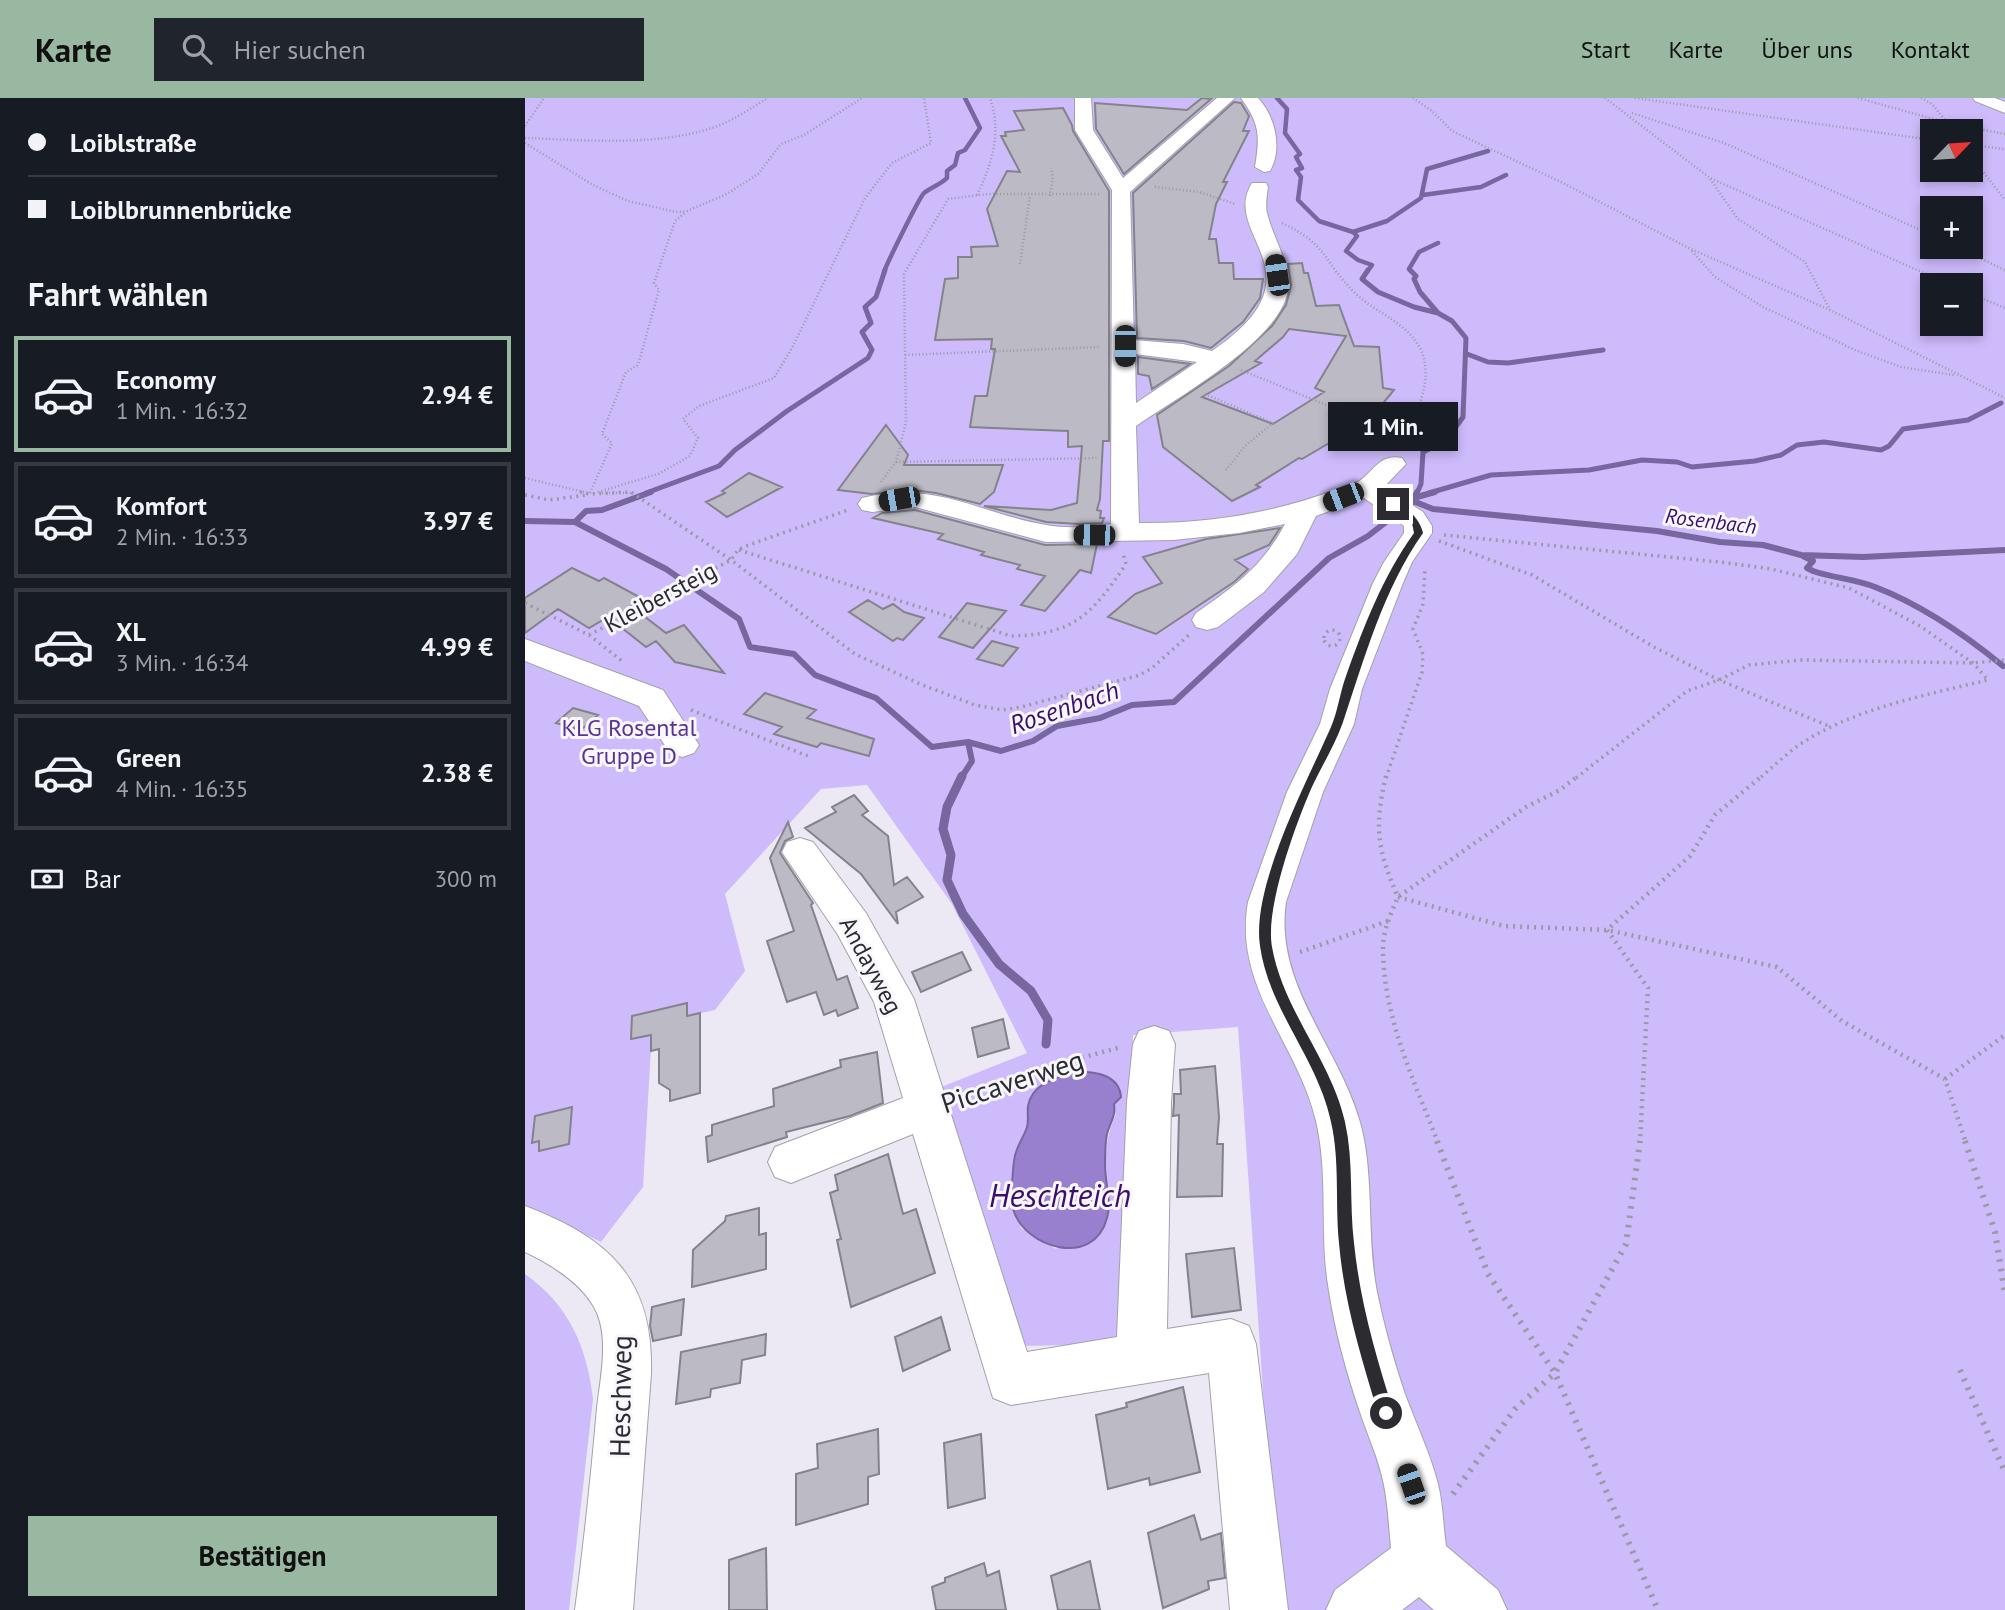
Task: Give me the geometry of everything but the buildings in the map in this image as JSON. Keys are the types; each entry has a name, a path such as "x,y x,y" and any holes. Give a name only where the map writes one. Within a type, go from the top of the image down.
{"street":[{"path":"1083,98 1084,130 1123,188 1125,531"},
{"path":"1123,188 1227,98"},
{"path":"1249,98 1266,122 1269,133 1264,167"},
{"path":"1981,98 2005,108"},
{"path":"1125,422 1218,360 1258,328 1276,296 1275,259 1246,208 1259,187"},
{"path":"1125,346 1183,351 1218,360"},
{"path":"872,504 915,499 946,505 1046,534 1174,532 1239,525 1305,511 1372,491 1393,464"},
{"path":"1372,491 1417,528 1388,583 1351,677 1337,724 1305,792 1277,870 1265,921 1265,945 1282,998 1326,1084 1338,1121 1343,1151 1346,1242 1353,1292 1378,1390 1411,1484 1420,1561 1478,1610"},
{"path":"1207,620 1254,586 1283,554 1305,511"},
{"path":"525,649 652,698 682,745"},
{"name":"Andayweg","path":"800,852 852,924 894,999 929,1108"},
{"path":"1141,1357 1149,1102 1154,1044"},
{"path":"791,1162 929,1108"},
{"name":"Piccaverweg","path":"929,1108 1011,1380 1231,1343 1259,1610"},
{"name":"Heschweg","path":"525,1229 556,1242 598,1272 617,1301 625,1332 625,1376 616,1507 604,1610"},
{"path":"1355,1610 1420,1561"}],"path":[{"path":"525,126 544,98"},
{"path":"525,138 636,138 682,134 714,127 768,98"},
{"path":"525,144 593,185 628,201 676,212 687,211 727,194 758,174 781,144 804,135 862,98"},
{"path":"525,478 590,494 659,474 691,456 698,438 683,419 699,406 774,378 792,348 865,198 892,163 931,143 924,98"},
{"path":"977,196 994,156 995,111 990,98"},
{"path":"1413,98 1432,111 1452,131 1549,176 1689,248 1830,310 2005,398"},
{"path":"1605,98 1710,178 1924,273"},
{"path":"1635,98 1920,138"},
{"path":"1858,98 1934,119"},
{"path":"1921,98 1932,104 1945,119"},
{"path":"1624,111 1724,143 1920,230"},
{"path":"1983,130 2005,134"},
{"path":"1983,146 2005,149"},
{"path":"1051,168 1051,196"},
{"path":"1983,172 2005,200"},
{"path":"1710,178 1738,219 1805,262 1830,310"},
{"path":"731,560 738,550 831,514 872,504 870,495 896,462 906,422 904,274 949,199 987,194 1051,196 1123,188 1199,192 1246,208 1312,237 1334,262 1351,288 1412,336 1421,349 1427,368 1411,431 1393,464"},
{"path":"1020,264 1030,197"},
{"path":"590,494 612,443 602,434 626,372 638,365 659,290 654,283 675,222 687,211"},
{"path":"1689,248 1715,277 1763,307 1854,349 1901,367 1958,375"},
{"path":"1982,259 2005,270"},
{"path":"1983,299 2005,308"},
{"path":"905,355 1125,346"},
{"path":"1218,360 1407,439"},
{"path":"1182,384 1273,423 1245,446 1225,471"},
{"path":"896,462 1124,457"},
{"path":"525,495 549,500 631,492 731,560 855,654 920,684 987,709 1021,707 1140,675 1152,668 1207,620"},
{"path":"1417,528 1771,569 1849,588 1920,626 1973,663 1988,680 1916,698 1831,727 1801,744 1715,815 1691,856 1607,930"},
{"path":"1417,528 1532,575 1654,647 1719,680 1831,727"},
{"path":"1398,897 1382,862 1378,810 1389,765 1422,672 1423,654 1413,629 1426,585 1425,553 1417,528"},
{"path":"738,550 1011,636 1041,637 1065,629 1093,612 1126,564 1118,539 1125,531"},
{"name":"Kleibersteig","path":"589,635 731,560"},
{"path":"1331,632 1342,638 1340,642 1332,645 1323,639 1325,634 1331,632"},
{"path":"1658,1610 1555,1373 1488,1274 1391,1020 1383,947 1388,922 1398,897 1526,807 1560,790 1687,691 1719,680 1749,665 1802,660 1973,663 2005,660"},
{"path":"1398,897 1504,926 1607,930 1777,967 1842,1021 1945,1079 1996,1233 2005,1294"},
{"path":"1271,967 1315,945 1388,922"},
{"path":"1450,1500 1515,1409 1555,1373 1626,1244 1643,1123 1648,988 1607,930"},
{"path":"1945,1079 2005,1035"},
{"name":"Piccaverweg","path":"929,1108 944,1105 1019,1075 1140,1042 1154,1044"},
{"path":"1960,1370 2005,1472"}],"green space":[{"name":"KLG Rosental Gruppe D","path":"525,98 2005,98 2005,1610 1278,1610 1238,1027 1133,1035 1124,1344 1019,1346 931,1091 1027,1053 952,904 867,785 821,789 725,894 745,971 715,1010 670,1020 652,1030 643,1187 601,1242 545,1215 525,1212","holes":["1039,1086 1116,1114 1107,1147 1109,1204 1056,1249 1021,1228 1011,1191 1015,1175 1015,1153 1028,1124 1030,1098"]},
{"path":"525,1274 553,1299 573,1329 586,1362 593,1399 569,1610 525,1610"}],"water":[{"name":"Heschteich","path":"1076,1071 1111,1079 1116,1083 1121,1097 1114,1104 1106,1141 1105,1172 1109,1205 1107,1218 1100,1234 1089,1243 1075,1248 1045,1243 1031,1234 1020,1223 1013,1209 1012,1190 1016,1152 1028,1125 1030,1098 1046,1082"}],"waterway":[{"path":"884,272 921,197 947,178 947,171 955,165 958,153 965,150 980,128 965,98"},
{"name":"Rosenbach","path":"1277,98 1287,109 1285,133 1300,154 1296,157 1302,168 1296,170 1301,177 1298,200 1319,221 1353,232"},
{"path":"1353,232 1387,221 1421,198 1427,169 1488,151"},
{"path":"1423,195 1481,187 1506,175"},
{"name":"Rosenbach","path":"1353,232 1357,236 1346,251 1358,260 1372,265 1367,272"},
{"path":"1438,243 1419,252 1409,269 1416,276 1414,279 1420,292 1438,313"},
{"path":"646,493 719,466 735,450 787,411 868,358 872,350 862,332 871,323 865,307 876,297 885,270"},
{"name":"Rosenbach","path":"1368,270 1362,279 1378,292 1414,307 1438,313"},
{"name":"Rosenbach","path":"1417,493 1421,484 1423,452 1446,441 1463,417 1466,338 1452,321 1438,313"},
{"path":"1467,354 1488,362 1508,363 1603,350"},
{"path":"1429,493 1491,475 1589,470 1642,460 1677,462 1692,467 1755,461 1781,455 1797,445 1824,442 1881,450 1889,446 1903,429 1968,420 2001,403"},
{"path":"575,522 586,511 602,510 651,492"},
{"name":"Rosenbach","path":"1413,501 1417,492"},
{"path":"1417,497 1435,492"},
{"name":"Rosenbach","path":"968,742 1001,751 1033,741 1057,726 1100,718 1132,705 1174,702 1329,558 1368,536 1413,501"},
{"name":"Rosenbach","path":"1413,501 1433,509 1657,531 1720,542 1763,545 1801,555 1863,557 2005,550"},
{"name":"Rosenbach","path":"525,521 575,522"},
{"name":"Rosenbach","path":"575,522 666,569 739,619 750,647 794,654 815,675 876,698 932,747 968,742"},
{"path":"1803,556 1813,561 1807,568 1813,571 1875,587 1926,611 2003,666"},
{"path":"961,778 972,761 968,742"},
{"path":"961,778 947,807 943,829 951,855 947,880 963,914 999,964 1031,991 1048,1020 1046,1044"}],"route":[{"path":"1386,1413 1364,1342 1353,1292 1346,1242 1343,1151 1338,1121 1326,1084 1282,998 1265,945 1265,921 1267,902 1305,792 1337,724 1346,690 1388,583 1419,530 1413,518 1393,504"}]}
